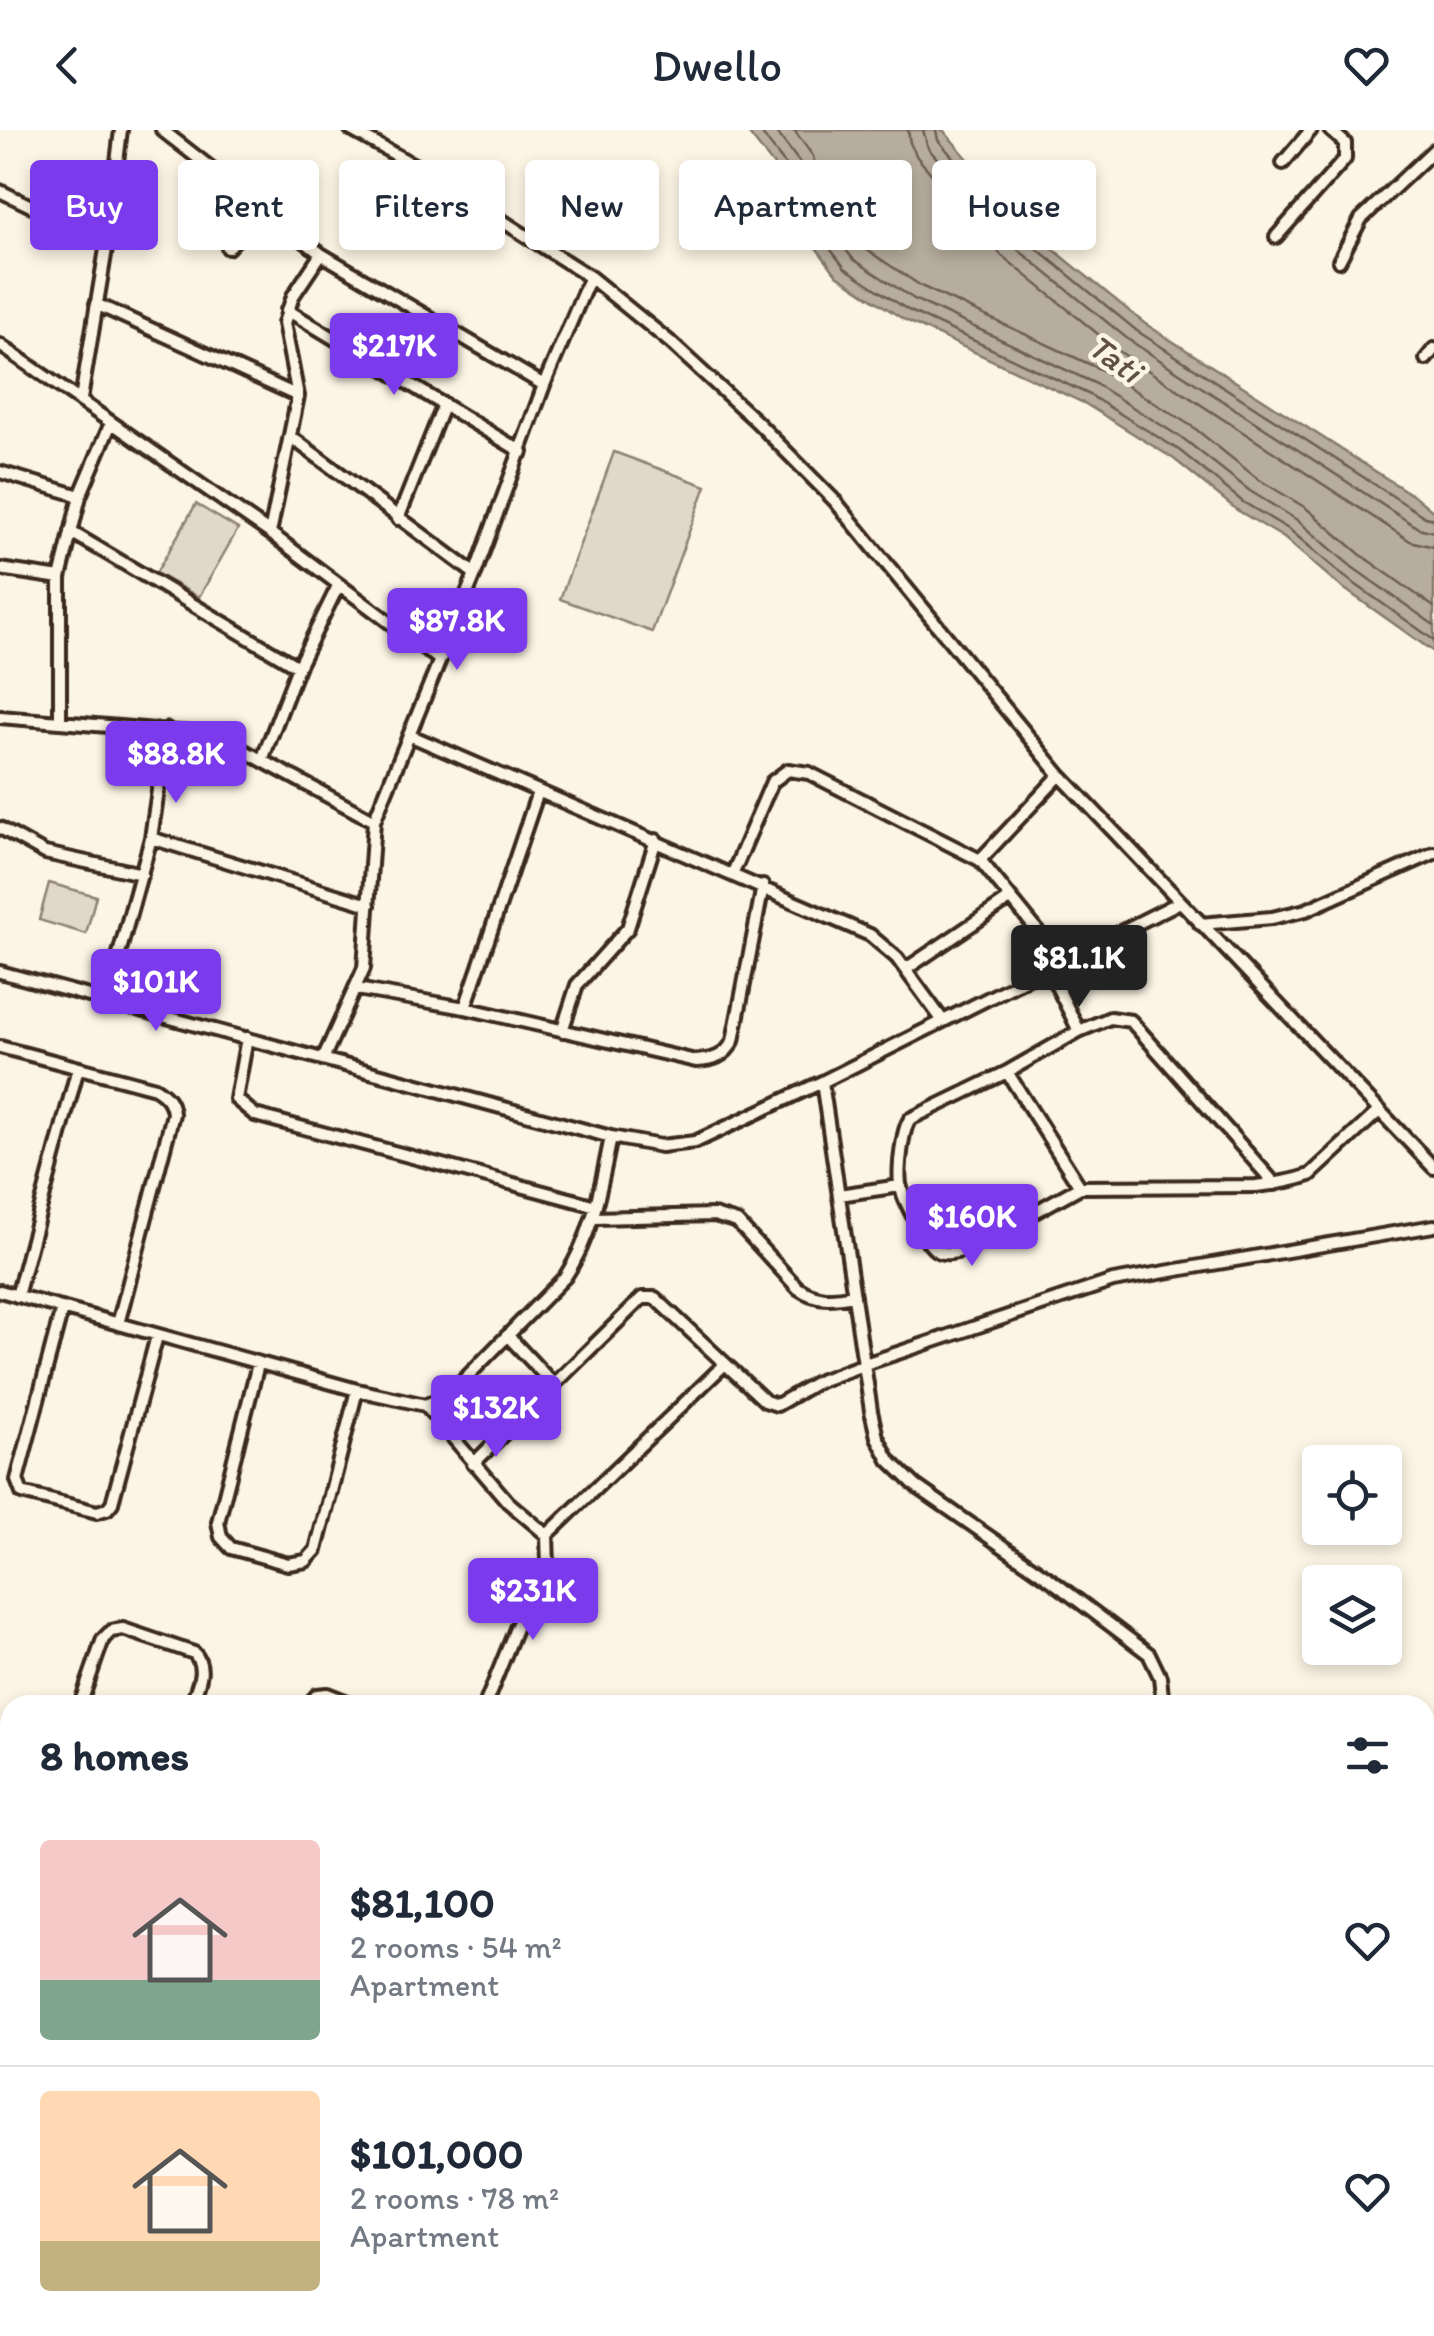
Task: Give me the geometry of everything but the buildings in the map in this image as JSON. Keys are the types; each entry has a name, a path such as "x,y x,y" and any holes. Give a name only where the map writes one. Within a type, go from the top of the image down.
{"street":[{"path":"117,160 121,130"},
{"path":"162,130 200,160"},
{"path":"351,130 423,170 590,277 670,342 808,471 1060,775 1434,1168"},
{"path":"1283,163 1311,130"},
{"path":"1276,237 1345,159 1345,143 1330,130"},
{"path":"1339,260 1361,219 1433,152"},
{"path":"0,191 30,206"},
{"path":"80,399 106,250"},
{"path":"316,250 544,385"},
{"path":"270,533 298,396 284,336 287,310 321,254"},
{"path":"322,1058 356,988 366,953 374,821 590,277"},
{"path":"96,304 298,396"},
{"path":"287,310 522,452"},
{"path":"0,345 270,533 440,660"},
{"path":"1426,359 1434,349"},
{"path":"398,519 444,404"},
{"path":"60,722 60,578 80,496 111,423"},
{"path":"291,437 475,574"},
{"path":"0,472 80,496"},
{"path":"71,532 298,667"},
{"path":"0,570 60,578"},
{"path":"262,760 298,667 338,586"},
{"path":"0,717 215,735 374,821"},
{"path":"106,1000 151,838 167,729"},
{"path":"409,735 870,935 906,969 943,1021"},
{"path":"733,873 772,782 788,770 809,772 980,860 1062,962"},
{"path":"980,860 1060,775"},
{"path":"465,1008 538,792"},
{"path":"0,828 45,854 142,874"},
{"path":"151,838 369,905"},
{"path":"562,1030 577,985 628,928 656,840"},
{"path":"1200,924 1272,918 1306,910 1434,853"},
{"path":"356,988 465,1008 696,1061 720,1056 733,1041 763,886"},
{"path":"906,969 1010,898"},
{"path":"0,972 612,1137 661,1146 695,1142 1180,902"},
{"path":"1048,968 1080,1031"},
{"path":"1275,1184 1131,1020 1110,1018 910,1119 904,1131 900,1186 926,1240 934,1250 948,1254 966,1250 1080,1187 1275,1184 1310,1174 1380,1110"},
{"path":"247,1038 236,1098 255,1115 595,1212 728,1218 737,1222 798,1288 831,1299 854,1295"},
{"path":"0,1047 155,1088 168,1097 172,1106 174,1114 118,1324"},
{"path":"17,1296 78,1068"},
{"path":"1007,1072 1080,1187"},
{"path":"822,1082 877,1437 889,1460 916,1486 1052,1580 1149,1654 1160,1677 1162,1695"},
{"path":"0,1292 258,1364 425,1405 449,1396 565,1278 577,1259 595,1212 612,1137"},
{"path":"839,1196 900,1186"},
{"path":"473,1464 648,1296 655,1298 765,1401 777,1405 817,1382 865,1364 1113,1281 1434,1226"},
{"path":"62,1309 17,1480 22,1493 97,1512 107,1510 157,1336"},
{"path":"508,1336 554,1384"},
{"path":"258,1364 218,1522 221,1536 231,1548 288,1564 306,1561 316,1550 358,1390"},
{"path":"546,1535 725,1364"},
{"path":"425,1405 508,1502 546,1535 548,1567 525,1606 489,1695"},
{"path":"83,1695 103,1639 122,1628 194,1653 201,1660 202,1672 195,1695"}],"shaded area":[{"path":"614,452 706,486 652,632 560,599"},
{"path":"196,504 238,529 199,597 156,573"},
{"path":"49,883 96,896 86,934 39,920"}],"water":[{"name":"Tati","path":"746,130 943,130 969,160 932,160 932,250 1054,250 1144,323 1434,512 1434,652 1339,585 1284,538 1237,510 1174,459 1084,403 903,319 837,275 818,250 912,250 912,160 770,160"}]}
